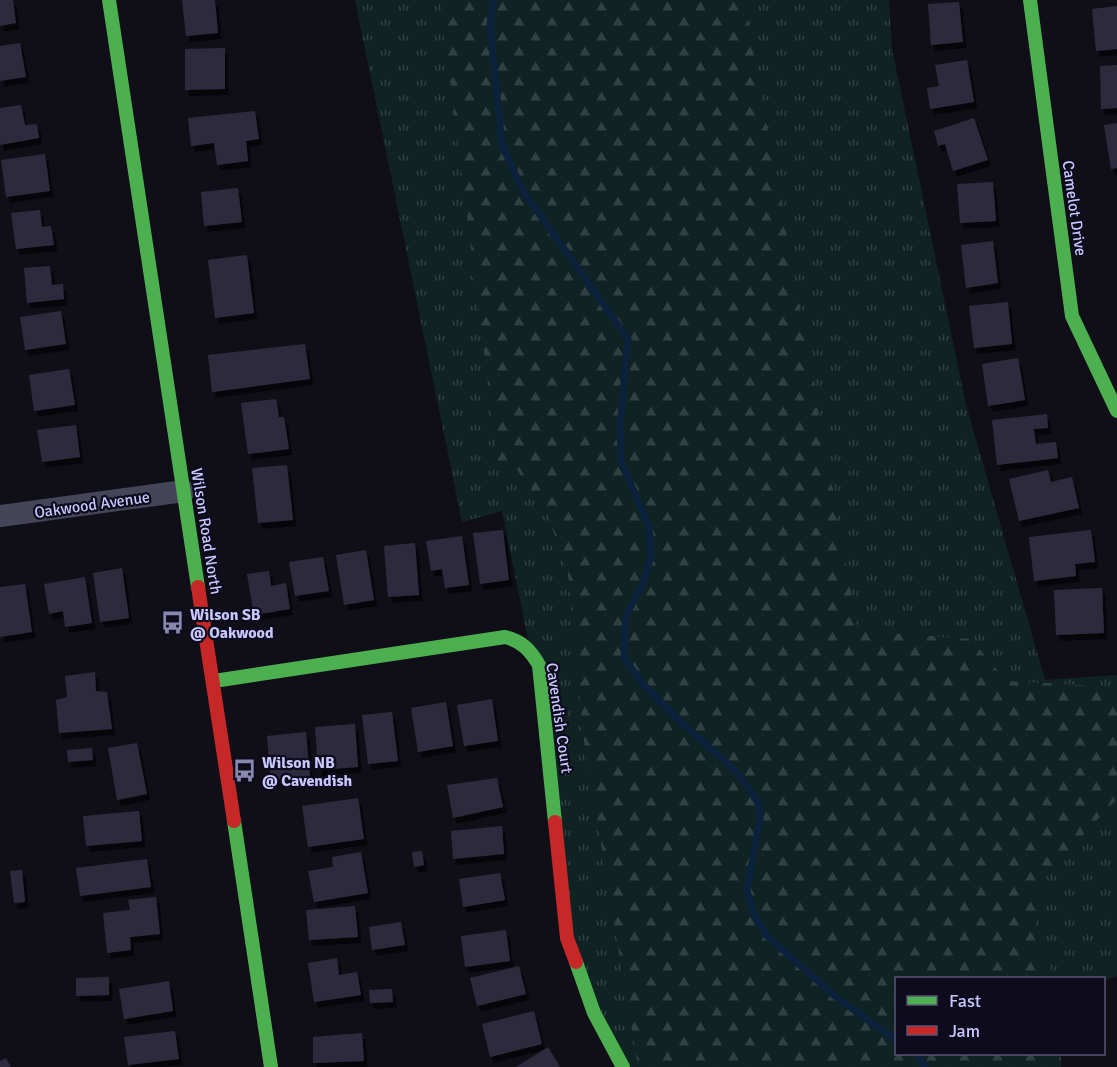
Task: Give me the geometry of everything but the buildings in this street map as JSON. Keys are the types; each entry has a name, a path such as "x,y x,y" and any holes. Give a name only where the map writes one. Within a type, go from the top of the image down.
{"street":[{"name":"Wilson Road North","path":"109,0 271,1067"},
{"name":"Camelot Drive","path":"1030,0 1072,316 1117,411"},
{"name":"Oakwood Avenue","path":"0,516 184,491"},
{"name":"Cavendish Court","path":"214,681 505,637 518,639 531,649 539,666 567,938 594,1013 623,1067"}],"green space":[{"path":"355,0 889,0 892,49 966,405 1045,680 1117,675 1117,976 1105,980 1105,977 895,977 895,1055 1061,1055 1061,1067 621,1067 567,938 530,649 502,511 462,522"},
{"path":"440,0 744,0 858,631 971,639 1006,681 1117,687 1117,799 1040,880 1035,942 1054,977 895,977 895,1055 1061,1055 1061,1067 638,1067 584,742 568,573 546,510 515,467 499,471"}],"waterway":[{"path":"494,0 490,24 502,145 523,191 628,339 620,427 621,461 649,527 651,556 644,581 626,616 624,658 643,684 685,726 737,772 759,804 760,818 747,891 754,914 767,936 836,997 895,1039"},
{"path":"917,1055 925,1067"}],"traffic: fast":[{"path":"109,0 198,587"},
{"path":"1030,0 1072,316 1117,411"},
{"path":"214,681 505,637 516,641 525,647 539,665 555,822"},
{"path":"234,821 271,1067"},
{"path":"576,962 594,1013 623,1067"}],"traffic: jam":[{"path":"198,587 234,821"},
{"path":"555,822 567,938 576,962"}],"place":[{"name":"Wilson SB @ Oakwood","path":"172,623"},
{"name":"Wilson NB @ Cavendish","path":"244,771"}]}
